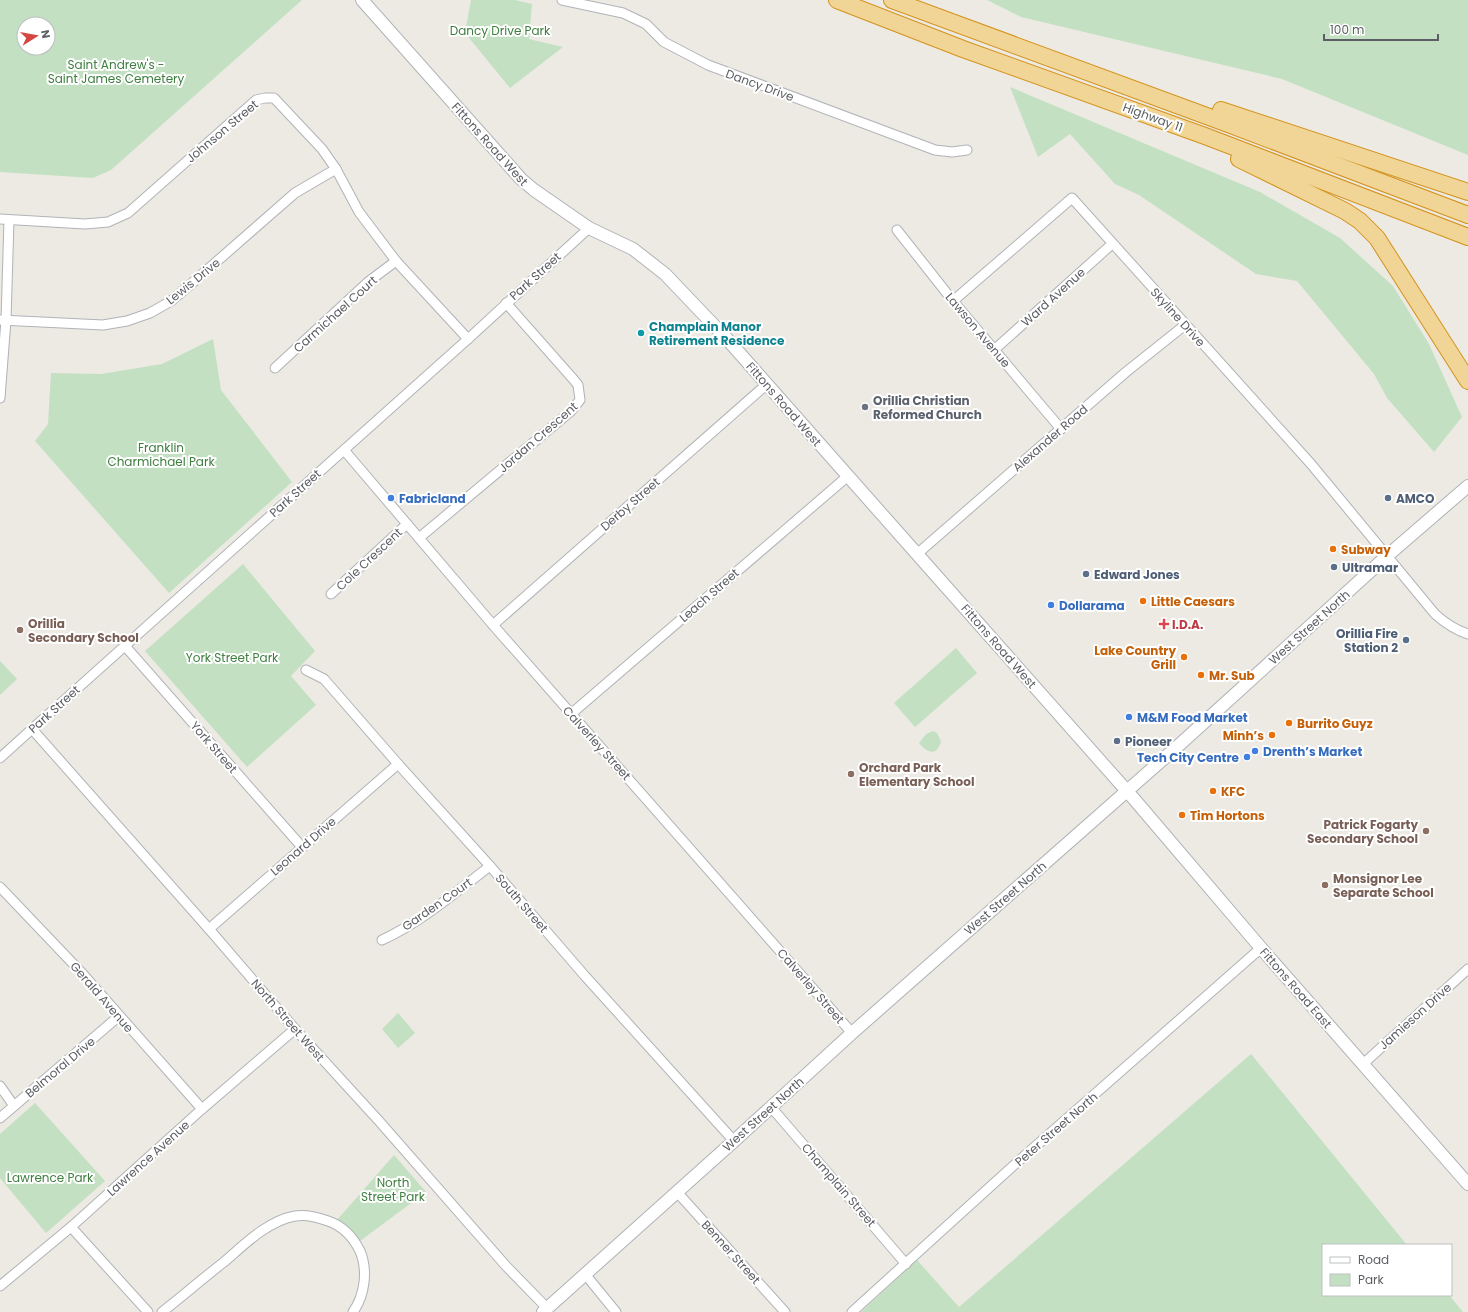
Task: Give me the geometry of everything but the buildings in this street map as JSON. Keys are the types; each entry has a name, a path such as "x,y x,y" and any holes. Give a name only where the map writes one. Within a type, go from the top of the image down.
{"highway":[{"name":"Highway 11","path":"837,0 963,49 1205,136 1468,237"},
{"name":"Highway 11","path":"892,0 1468,215"},
{"path":"1168,102 1211,106 1468,192"},
{"path":"1205,136 1221,150 1345,211 1360,221 1377,238 1468,381"}],"street":[{"name":"Fittons Road West","path":"362,0 521,180 547,200 589,228 633,249 665,274 727,338 1126,791"},
{"name":"Dancy Drive","path":"562,0 623,13 646,24 664,42 708,65 928,147 945,151 967,150"},
{"name":"Johnson Street","path":"5,220 84,224 108,222 134,208 256,100 274,98 322,149 336,169 359,212 396,261 468,339"},
{"name":"Lewis Drive","path":"3,320 103,325 127,321 150,313 171,301 192,284 295,193 336,169"},
{"name":"Skyline Drive","path":"953,301 1072,198 1311,464 1435,614 1444,622 1468,634"},
{"path":"0,398 5,220"},
{"name":"Park Street","path":"0,758 468,339 589,228"},
{"name":"Lawson Avenue","path":"896,230 953,301 1061,429"},
{"name":"Ward Avenue","path":"994,350 1112,244"},
{"name":"Carmichael Court","path":"275,368 368,282 396,261"},
{"name":"Jordan Crescent","path":"419,538 571,411 580,400 578,385 506,303"},
{"name":"Alexander Road","path":"918,554 1126,372 1185,325"},
{"name":"Derby Street","path":"493,625 767,384"},
{"name":"Calverley Street","path":"344,450 493,625 852,1033"},
{"name":"Leach Street","path":"571,714 848,476"},
{"name":"West Street North","path":"545,1310 771,1108 852,1033 1178,746 1387,556 1468,486"},
{"name":"Cole Crescent","path":"331,594 407,524"},
{"name":"York Street","path":"125,646 302,847"},
{"name":"South Street","path":"306,670 324,679 490,866 585,976 734,1141"},
{"name":"North Street West","path":"32,729 209,929 295,1029 379,1121 545,1310"},
{"name":"Leonard Drive","path":"209,929 398,764"},
{"name":"Fittons Road East","path":"1126,791 1261,948 1468,1184"},
{"name":"Garden Court","path":"382,940 393,935 440,904 490,866"},
{"name":"Gerald Avenue","path":"0,887 81,972 202,1109"},
{"name":"Peter Street North","path":"852,1312 1014,1166 1261,948"},
{"name":"Jamieson Drive","path":"1363,1064 1468,969"},
{"name":"Belmoral Drive","path":"0,1118 119,1016"},
{"name":"Lawrence Avenue","path":"0,1286 71,1227 202,1109 295,1029"},
{"path":"0,1086 14,1106"},
{"name":"Champlain Street","path":"771,1108 906,1264"},
{"name":"Benner Street","path":"677,1192 785,1312"},
{"path":"162,1312 259,1233 283,1220 302,1215 332,1222 343,1228 357,1244 362,1256 364,1277 361,1293 352,1312"},
{"path":"71,1227 148,1312"},
{"path":"585,1274 616,1312"}],"green space":[{"name":"Saint Andrew's - Saint James Cemetery","path":"0,0 302,0 111,170 93,178 0,172"},
{"name":"Dancy Drive Park","path":"471,0 515,0 532,4 529,39 563,47 510,88 465,33"},
{"path":"987,0 1468,0 1468,155 1282,79 1021,17"},
{"path":"1010,87 1260,192 1340,238 1393,286 1429,344 1462,417 1434,452 1387,398 1374,374 1297,281 1256,274 1139,195 1115,184 1070,134 1038,157"},
{"name":"Franklin Charmichael Park","path":"213,339 221,390 292,482 169,593 35,441 48,424 51,373 101,374 162,364"},
{"name":"York Street Park","path":"243,564 315,651 291,676 316,705 247,767 145,651"},
{"path":"956,648 977,673 915,727 894,703"},
{"path":"0,661 17,679 0,695"},
{"path":"933,731 937,733 941,741 937,749 932,752 925,749 919,743 926,734"},
{"path":"398,1013 415,1033 398,1048 382,1029"},
{"path":"1251,1054 1406,1244 1322,1244 1322,1296 1450,1296 1463,1312 861,1312 917,1260 959,1307"},
{"name":"Lawrence Park","path":"35,1103 105,1181 46,1233 0,1178 0,1134"},
{"name":"North Street Park","path":"394,1155 426,1192 360,1241 337,1220"}],"place":[{"name":"Champlain Manor Retirement Residence","path":"641,333"},
{"name":"Orillia Christian Reformed Church","path":"865,407"},
{"name":"Fabricland","path":"391,498"},
{"name":"AMCO","path":"1388,498"},
{"name":"Subway","path":"1333,549"},
{"name":"Ultramar","path":"1334,567"},
{"name":"Edward Jones","path":"1086,574"},
{"name":"Little Caesars","path":"1143,601"},
{"name":"Dollarama","path":"1051,605"},
{"name":"I.D.A.","path":"1164,624"},
{"name":"Orillia Secondary School","path":"20,630"},
{"name":"Orillia Fire Station 2","path":"1406,640"},
{"name":"Lake Country Grill","path":"1184,657"},
{"name":"Mr. Sub","path":"1201,675"},
{"name":"M&M Food Market","path":"1129,717"},
{"name":"Burrito Guyz","path":"1289,723"},
{"name":"Minh’s","path":"1272,735"},
{"name":"Pioneer","path":"1117,741"},
{"name":"Drenth’s Market","path":"1255,751"},
{"name":"Tech City Centre","path":"1247,757"},
{"name":"Orchard Park Elementary School","path":"851,774"},
{"name":"KFC","path":"1213,791"},
{"name":"Tim Hortons","path":"1182,815"},
{"name":"Patrick Fogarty Secondary School","path":"1426,831"},
{"name":"Monsignor Lee Separate School","path":"1325,885"}]}
